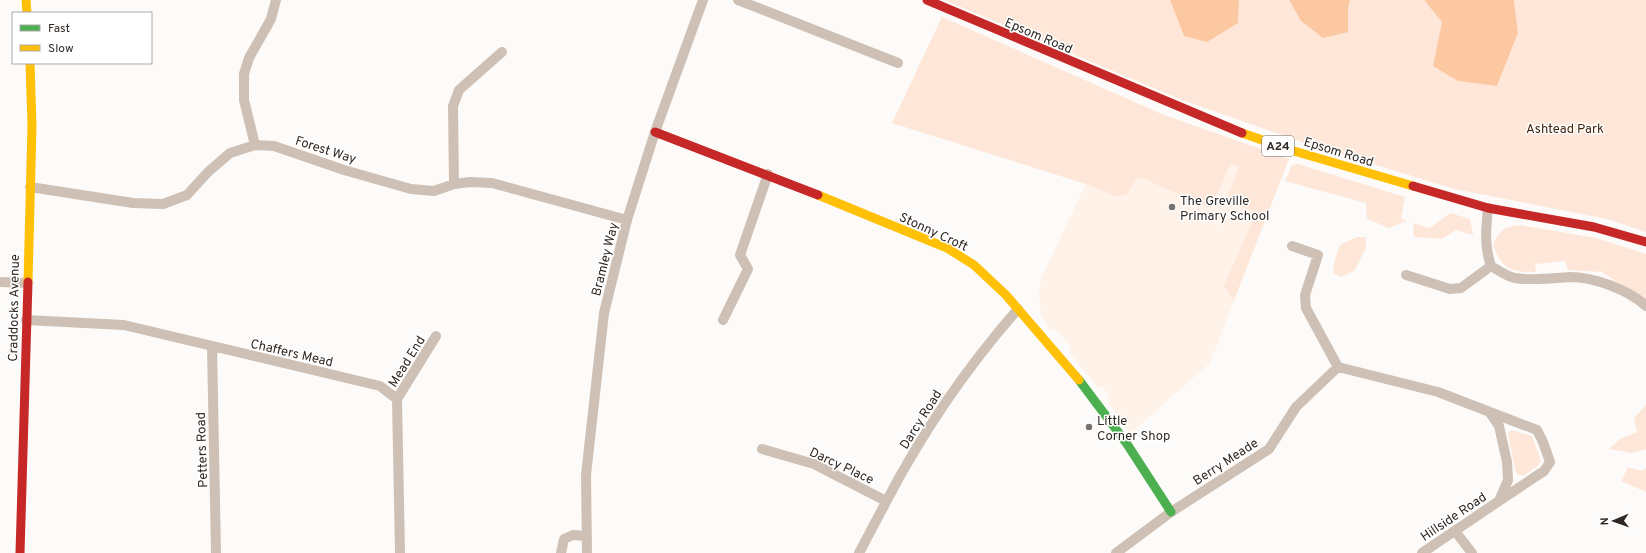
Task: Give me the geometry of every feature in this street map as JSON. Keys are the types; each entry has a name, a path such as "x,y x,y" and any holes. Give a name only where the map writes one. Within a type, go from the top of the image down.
{"main road":[{"path":"26,0 27,12"},
{"name":"Epsom Road","path":"927,0 1227,128 1294,151 1488,208 1594,227 1646,242"},
{"name":"Craddocks Avenue","path":"20,553 32,126 30,64"},
{"name":"Stonny Croft","path":"655,132 768,174 947,248 983,272 1018,308 1094,399 1154,484 1171,512"}],"street":[{"path":"255,145 244,100 244,74 249,58 271,19 276,0"},
{"name":"Bramley Way","path":"587,553 586,475 604,312 627,220 655,132 703,0"},
{"path":"738,0 898,63"},
{"path":"454,184 453,106 459,90 502,52"},
{"name":"Forest Way","path":"30,187 133,203 163,204 188,195 208,172 230,153 255,145 274,146 344,170 411,189 434,191 454,184 470,182 492,183 627,220"},
{"path":"723,320 748,269 740,255 768,174"},
{"path":"1488,208 1485,236 1487,256 1491,266 1514,278 1534,280 1572,277 1595,280 1616,288 1646,306"},
{"path":"1292,246 1318,255 1305,295 1306,308 1338,367 1438,392 1490,413"},
{"path":"1406,275 1450,289 1461,288 1491,266"},
{"path":"0,282 27,283"},
{"name":"Darcy Road","path":"859,553 886,501 928,430 959,383 1018,308"},
{"name":"Chaffers Mead","path":"26,320 124,325 380,386 397,399"},
{"name":"Mead End","path":"397,399 436,336"},
{"name":"Petters Road","path":"212,346 216,553"},
{"name":"Berry Meade","path":"1116,553 1171,512 1269,449 1296,407 1338,367"},
{"path":"397,399 400,553"},
{"name":"Hillside Road","path":"1490,413 1499,426 1507,462 1508,480 1499,501"},
{"name":"Hillside Road","path":"1422,553 1544,472 1550,462 1537,430 1522,423 1490,413"},
{"name":"Darcy Place","path":"762,449 814,464 886,501"},
{"path":"1455,530 1472,553"},
{"path":"561,553 564,539 573,535 586,536"}],"shaded area":[{"path":"1170,0 1239,0 1238,23 1207,42 1184,36"},
{"path":"1289,0 1350,0 1348,8 1348,32 1323,38 1301,21"},
{"path":"1424,0 1514,0 1518,33 1497,86 1458,81 1433,66 1442,22"},
{"name":"The Greville Primary School","path":"942,17 1164,115 1289,159 1210,363 1130,434 1108,402 1109,397 1103,387 1097,387 1069,352 1070,346 1055,329 1050,330 1041,315 1039,295 1041,278 1086,184 892,123"}],"green space":[{"name":"Ashtead Park","path":"944,0 1170,0 1184,35 1238,23 1239,0 1289,0 1301,21 1348,32 1348,8 1350,0 1424,0 1497,86 1518,33 1514,0 1646,0 1646,232 1607,219 1454,189 1308,144 1182,100"},
{"path":"942,17 1164,115 1289,159 1234,300 1224,286 1256,213 1226,200 1239,167 1230,164 1211,208 1142,178 1137,179 1126,195 1115,196 1086,184 892,123"},
{"path":"1298,164 1405,197 1401,219 1407,221 1389,228 1367,219 1366,203 1285,181 1292,165"},
{"path":"1450,213 1470,219 1473,235 1456,230 1442,239 1414,237 1413,223 1430,228"},
{"path":"1519,225 1596,238 1646,254 1646,302 1602,272 1568,270 1565,261 1535,264 1536,272 1520,271 1509,268 1501,260 1493,246 1499,233 1509,227"},
{"path":"1357,237 1366,237 1366,248 1354,271 1341,277 1333,273 1335,259 1340,245"},
{"path":"1646,405 1646,449 1631,453 1609,449 1620,439 1637,432 1634,418"},
{"path":"1511,430 1532,436 1541,461 1538,466 1523,476 1517,474 1515,469 1508,433"},
{"path":"1628,467 1642,471 1646,468 1646,492 1621,481"}],"traffic: fast":[{"path":"1079,380 1127,444 1171,512"}],"traffic: slow":[{"path":"26,0 27,12"},
{"path":"28,282 32,126 30,64"},
{"path":"1242,133 1294,151 1413,186"},
{"path":"818,195 947,248 974,265 1006,295 1079,380"}],"traffic: jam":[{"path":"927,0 1242,133"},
{"path":"655,132 818,195"},
{"path":"1413,186 1488,208 1594,227 1646,242"},
{"path":"20,553 28,282"}],"place":[{"name":"The Greville Primary School","path":"1172,207"},
{"name":"Little Corner Shop","path":"1089,427"}]}
